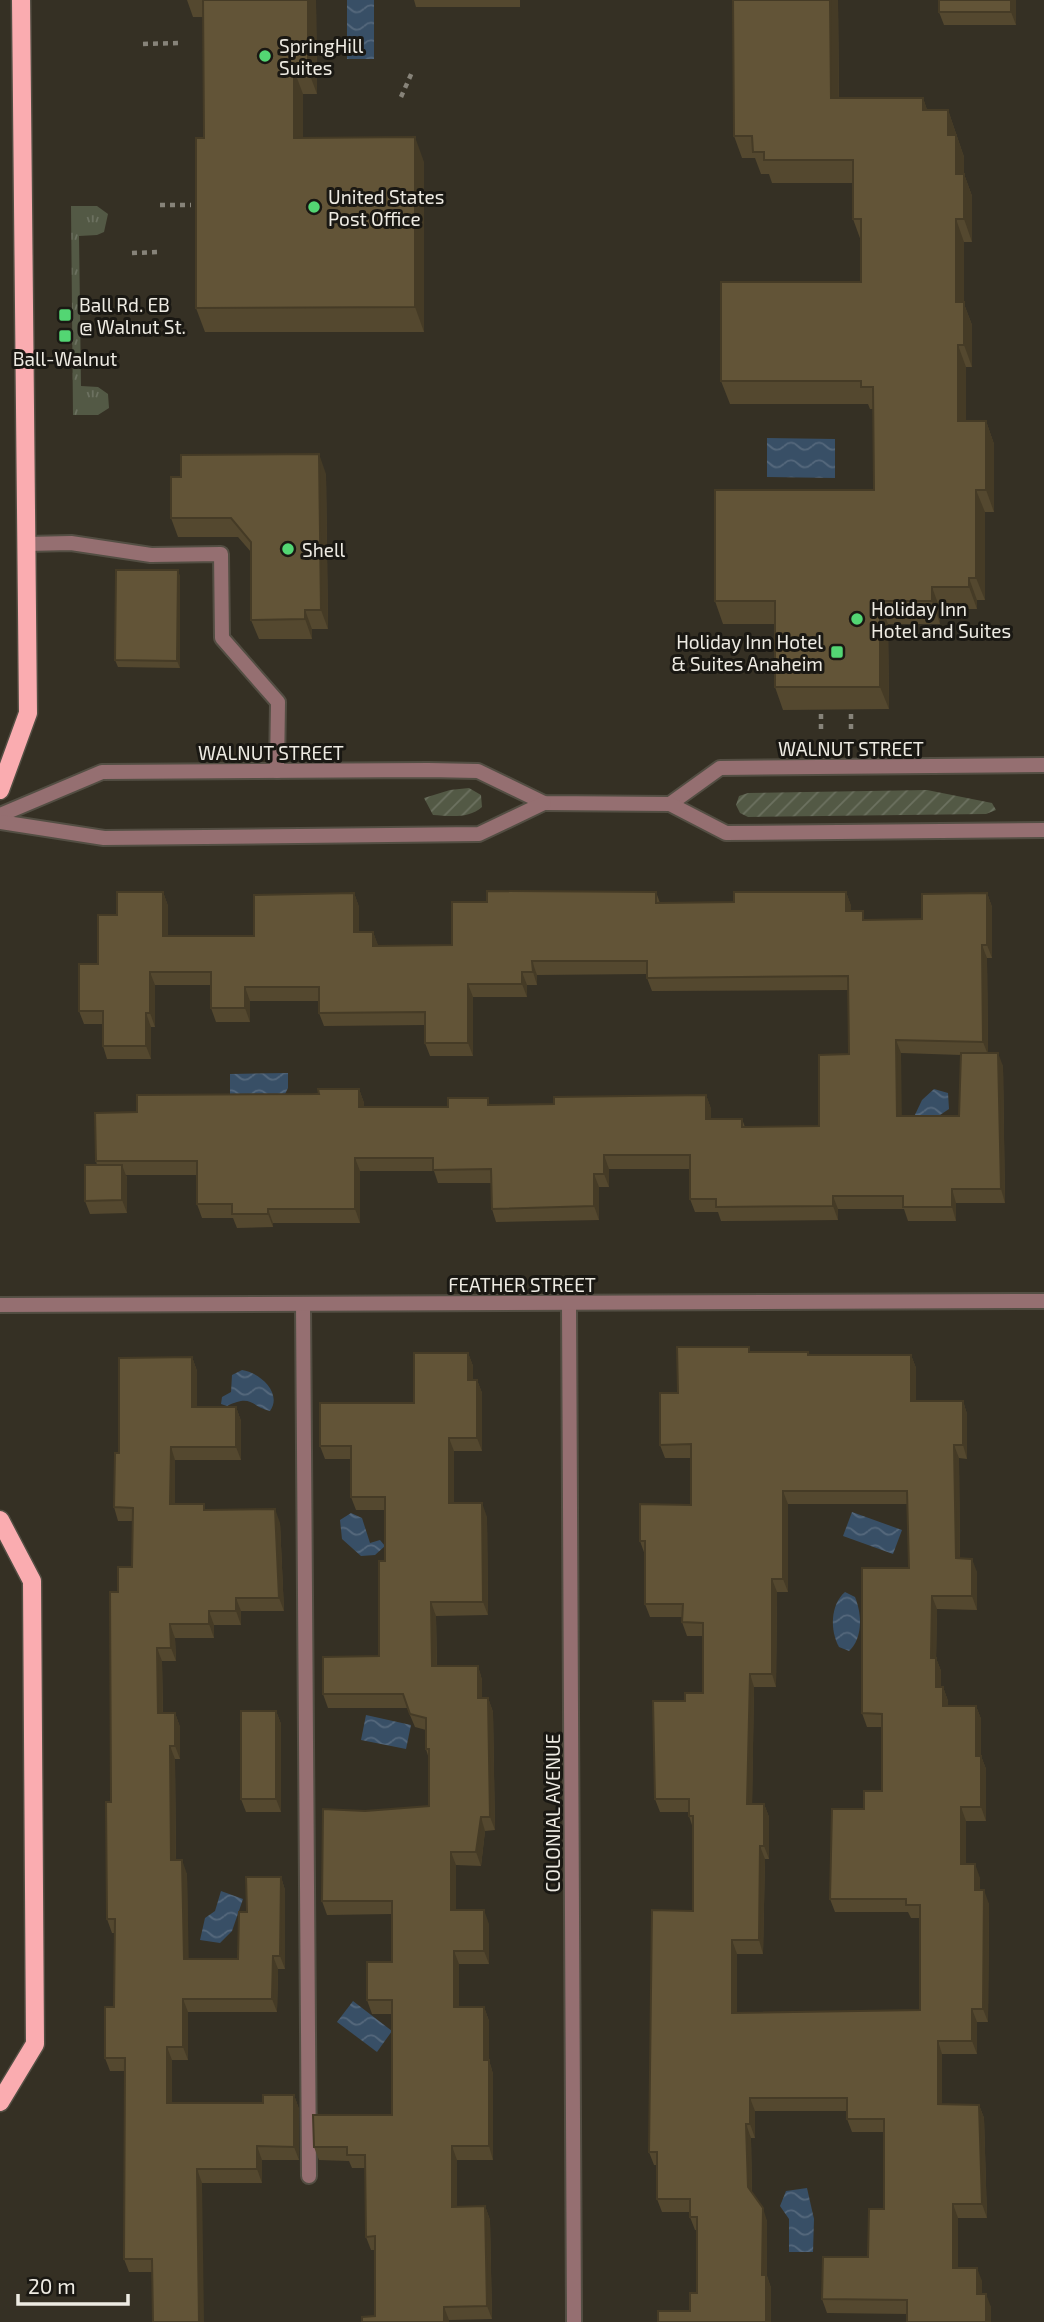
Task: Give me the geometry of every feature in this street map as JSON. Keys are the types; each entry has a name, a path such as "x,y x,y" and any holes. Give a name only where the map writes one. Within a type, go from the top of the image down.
{"main road":[{"path":"0,790 28,713 21,0"},
{"path":"0,1520 32,1581 35,2044 0,2102"}],"street":[{"path":"26,544 71,542 152,555 220,554 222,638 278,702 278,771"},
{"name":"WALNUT STREET","path":"670,804 720,768 1044,765"},
{"name":"WALNUT STREET","path":"0,815 102,772 478,771 544,803 670,804 726,833 1044,830"},
{"name":"WALNUT STREET","path":"0,821 104,838 479,834 544,803"},
{"name":"FEATHER STREET","path":"0,1305 1044,1301"},
{"name":"COLONIAL AVENUE","path":"569,1303 573,2322"},
{"path":"303,1304 309,2176"}],"path":[{"path":"143,44 180,43"},
{"path":"401,97 413,70"},
{"path":"160,205 191,205"},
{"path":"132,253 159,252"},
{"path":"821,714 821,733"},
{"path":"851,714 851,733"}],"green space":[{"path":"71,206 97,206 108,214 104,232 79,236 81,386 98,387 108,394 109,408 98,415 73,415"},
{"path":"469,788 481,795 482,807 465,815 433,815 424,798 450,790"},
{"path":"927,790 992,803 996,810 986,814 748,817 740,813 736,805 739,796 748,793"}],"water":[{"path":"347,0 374,0 374,59 347,59"},
{"path":"767,438 835,439 835,478 767,477"},
{"path":"288,1073 288,1088 279,1106 230,1103 230,1074"},
{"path":"934,1089 948,1093 949,1109 928,1123 913,1119 922,1100"},
{"path":"242,1370 262,1379 267,1385 274,1397 270,1411 246,1401 227,1406 221,1404 222,1397 231,1392 232,1375"},
{"path":"852,1512 902,1530 893,1554 843,1536"},
{"path":"351,1513 362,1518 370,1543 380,1540 385,1546 375,1555 361,1556 342,1539 340,1520"},
{"path":"845,1592 855,1597 860,1618 857,1639 849,1651 839,1647 833,1626 836,1604"},
{"path":"366,1715 411,1725 406,1749 361,1740"},
{"path":"221,1891 243,1899 232,1931 220,1943 200,1940 205,1918 215,1911"},
{"path":"353,2001 392,2031 377,2052 337,2022"},
{"path":"807,2188 814,2219 813,2252 789,2252 789,2219 780,2206 786,2191"}],"building":[{"name":"United States Post Office","path":"203,0 308,0 308,70 294,70 294,138 415,137 415,307 196,308 196,138 204,138"},
{"path":"733,0 830,0 831,98 923,98 923,110 948,110 948,135 956,135 956,174 964,174 964,219 956,219 956,302 964,302 964,345 958,345 958,421 986,421 986,490 976,490 976,578 969,578 969,587 932,587 932,601 880,601 880,687 775,687 775,601 715,601 715,490 874,490 873,387 861,387 861,381 721,381 721,282 861,282 861,219 853,219 853,160 764,160 764,152 753,152 752,136 734,136"},
{"path":"939,0 1011,0 1011,12 939,12"},
{"name":"Shell","path":"319,454 321,610 305,610 305,619 251,620 251,542 231,518 171,518 171,477 181,477 181,455"},
{"path":"116,570 178,570 177,661 115,660"},
{"path":"487,891 656,892 656,903 734,902 734,892 846,892 846,911 863,911 863,920 922,919 922,894 987,893 987,945 982,945 983,1042 896,1040 897,1116 959,1116 961,1053 998,1053 1001,1189 952,1189 952,1207 903,1207 903,1196 833,1196 833,1206 716,1207 716,1199 690,1199 690,1155 604,1155 604,1174 594,1174 594,1206 492,1209 491,1169 433,1170 433,1158 355,1158 355,1209 268,1209 268,1214 232,1214 232,1204 197,1204 197,1161 96,1161 95,1113 137,1112 137,1095 319,1094 318,1089 359,1089 359,1107 448,1107 448,1098 488,1098 488,1105 554,1104 554,1097 706,1095 706,1119 742,1119 742,1127 819,1126 819,1055 849,1054 848,976 647,978 647,961 532,961 533,972 522,972 522,984 468,984 468,1043 425,1043 425,1012 319,1013 319,987 245,987 245,1008 211,1008 211,972 150,972 150,1013 146,1013 146,1046 103,1046 103,1011 79,1011 79,964 98,964 98,915 117,915 117,892 163,892 163,936 254,936 254,895 354,893 354,932 373,932 373,946 452,945 452,902 487,902"},
{"path":"85,1165 122,1165 122,1200 85,1201"},
{"path":"677,1347 749,1347 749,1352 808,1352 808,1355 911,1355 911,1401 963,1401 963,1445 954,1445 956,1558 972,1559 972,1596 932,1596 931,1658 936,1658 936,1687 943,1687 943,1706 976,1706 976,1756 981,1756 981,1807 961,1807 961,1864 975,1864 975,1890 984,1890 983,2009 972,2009 972,2041 938,2041 938,2104 979,2105 982,2204 953,2204 953,2268 977,2268 977,2294 986,2294 986,2322 907,2322 907,2300 822,2299 823,2257 868,2257 869,2209 884,2209 884,2119 847,2119 847,2098 750,2098 750,2124 746,2124 748,2187 763,2208 762,2275 766,2275 766,2322 658,2322 658,2311 690,2311 690,2293 697,2293 697,2217 690,2217 690,2199 657,2199 657,2152 649,2152 652,1910 693,1911 693,1816 689,1816 689,1799 655,1799 653,1701 685,1701 685,1693 703,1693 703,1623 682,1622 683,1604 645,1604 645,1541 640,1541 640,1504 691,1505 691,1444 660,1445 660,1393 678,1393","holes":["783,1491 907,1491 909,1568 862,1568 862,1713 882,1714 882,1791 864,1791 864,1809 832,1809 830,1899 906,1899 906,1905 920,1905 920,2010 732,2013 732,1940 759,1940 760,1846 764,1846 764,1804 747,1804 750,1674 772,1674 772,1579 783,1579"]},
{"path":"414,1353 468,1353 468,1380 477,1380 477,1438 449,1438 449,1503 482,1503 483,1602 431,1602 432,1666 478,1666 478,1698 488,1698 490,1817 481,1817 476,1852 451,1852 451,1910 484,1910 484,1951 454,1951 454,2007 484,2007 484,2060 489,2060 489,2146 452,2146 452,2207 485,2206 487,2306 444,2307 444,2322 362,2322 362,2317 375,2316 375,2236 366,2237 365,2155 347,2155 347,2147 314,2147 313,2115 392,2115 392,2000 367,2000 367,1962 392,1962 392,1901 322,1901 323,1809 365,1811 429,1806 429,1749 426,1749 426,1718 410,1714 403,1694 323,1694 323,1657 379,1656 379,1561 385,1561 385,1497 351,1497 351,1446 320,1446 320,1403 414,1403"},
{"path":"192,1357 192,1407 236,1407 236,1447 171,1447 170,1504 204,1504 204,1510 275,1509 279,1598 236,1598 236,1611 209,1611 209,1624 170,1624 171,1648 157,1648 158,1713 175,1713 175,1746 170,1746 171,1860 182,1860 184,1959 238,1959 239,1912 247,1912 246,1877 281,1877 280,1956 273,1956 272,1999 183,1999 183,2047 167,2047 167,2103 263,2103 263,2095 294,2095 294,2147 257,2146 257,2169 197,2169 199,2322 153,2322 152,2259 124,2259 125,2058 105,2058 105,2007 114,2007 115,1919 107,1919 106,1802 111,1802 110,1592 118,1592 118,1567 132,1567 133,1508 114,1507 115,1453 119,1453 119,1358"},
{"path":"241,1711 276,1711 276,1799 241,1799"}],"place":[{"name":"SpringHill Suites","path":"265,56"},
{"name":"United States Post Office","path":"314,207"},
{"name":"Ball Rd. EB @ Walnut St.","path":"65,315"},
{"name":"Ball-Walnut","path":"65,336"},
{"name":"Shell","path":"288,549"},
{"name":"Holiday Inn Hotel and Suites","path":"857,619"},
{"name":"Holiday Inn Hotel & Suites Anaheim","path":"837,652"}]}
